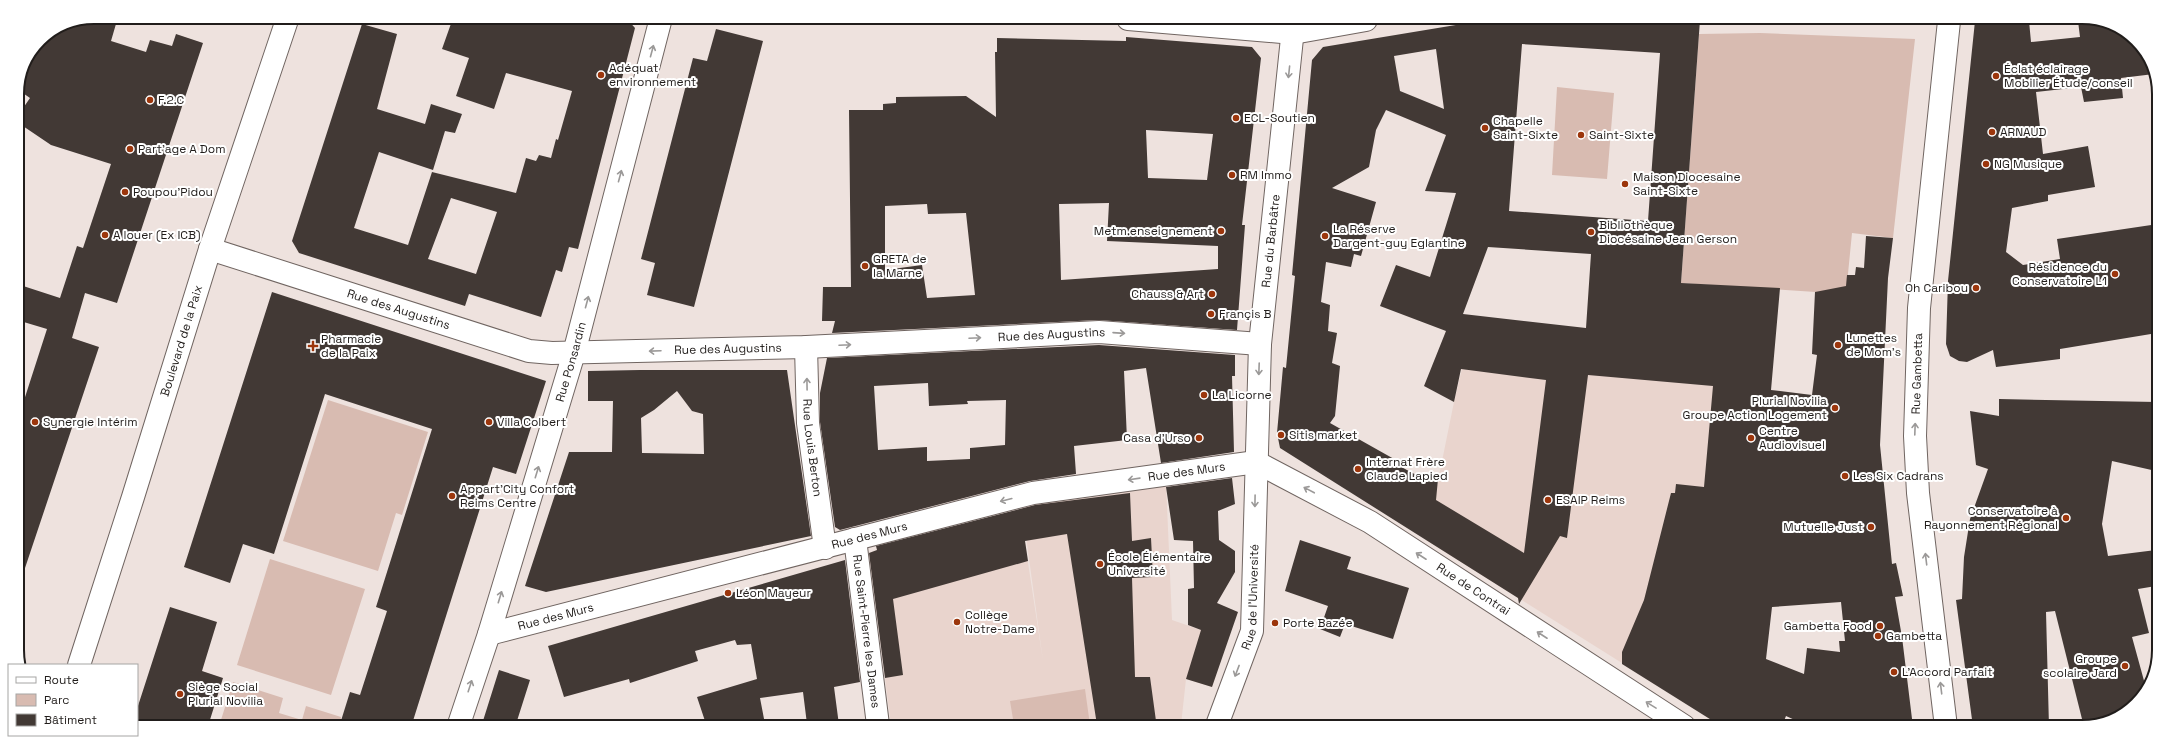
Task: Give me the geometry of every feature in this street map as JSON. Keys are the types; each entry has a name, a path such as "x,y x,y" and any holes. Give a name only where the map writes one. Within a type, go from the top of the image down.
{"street":[{"name":"Boulevard de la Paix","path":"78,664 133,497 210,249 286,24"},
{"name":"Rue Ponsardin","path":"460,720 489,634 574,353 659,24"},
{"path":"1246,24 1293,26 1317,24"},
{"name":"Rue Gambetta","path":"1945,720 1918,493 1915,436 1919,308 1949,24"},
{"name":"Rue du Barbâtre","path":"1256,462 1260,344 1293,26"},
{"name":"Rue des Augustins","path":"210,249 529,351 574,353 806,347 1099,332 1260,344"},
{"name":"Rue Louis Berton","path":"806,347 808,423 824,548"},
{"name":"Rue des Murs","path":"489,634 1033,493 1256,462"},
{"name":"Rue de l'Université","path":"1219,720 1252,631 1256,462"},
{"name":"Rue de Contrai","path":"1256,462 1370,522 1675,720"},
{"name":"Rue Saint-Pierre les Dames","path":"855,539 877,720"}],"shaded area":[{"path":"1471,331 1732,387 1778,391 1649,680 1426,540 1454,402"},
{"path":"1166,483 1172,620 1227,639 1212,687 1186,679 1182,720 890,720 869,553 1020,510 1043,661 1022,507 1049,498"}],"green space":[{"path":"1760,33 1915,39 1893,238 1852,233 1846,294 1681,283 1699,34"},
{"path":"1557,87 1614,93 1607,179 1552,175"},
{"path":"328,400 428,432 402,515 396,513 378,571 283,541"},
{"path":"270,559 365,589 331,695 237,665"},
{"path":"233,682 283,698 279,713 302,720 221,720"},
{"path":"1085,689 1089,720 1013,720 1010,701"},
{"path":"306,706 341,717 341,720 302,720"}],"building":[{"path":"116,24 111,41 146,52 150,40 172,46 176,34 203,43 117,303 85,293 72,338 99,347 24,571 24,400 47,329 24,322 24,286 60,298 77,246 83,248 111,164 51,145 24,127 24,107 30,98 24,94 25,80 29,67 44,44 67,29 80,25"},
{"path":"362,24 397,34 377,109 425,124 431,104 462,114 455,133 445,131 433,170 379,152 354,228 408,245 432,172 516,193 526,158 536,161 539,155 551,158 556,139 558,140 572,91 506,73 494,109 456,96 469,58 442,49 451,24 631,24 635,28 578,249 569,247 562,272 556,270 541,317 469,294 465,306 299,253 292,241","holes":["451,198 497,212 476,274 428,259"]},
{"path":"1462,24 1700,24 1681,283 1780,288 1771,390 1812,395 1817,355 1812,354 1815,292 1846,286 1847,275 1855,275 1856,267 1864,268 1866,236 1893,238 1888,278 1880,445 1892,564 1896,563 1903,596 1895,597 1902,637 1912,720 1795,720 1786,716 1784,720 1711,720 1622,664 1622,652 1644,600 1671,493 1675,493 1676,484 1704,487 1713,386 1588,375 1567,538 1560,536 1519,604 1518,598 1280,448 1277,433 1283,367 1286,368 1295,276 1292,275 1312,60 1323,47","holes":["1522,44 1660,53 1648,221 1509,211","1436,49 1444,109 1400,91 1394,56","1386,110 1446,135 1425,191 1456,193 1430,277 1396,265 1380,306 1446,331 1424,386 1454,402 1461,369 1546,380 1524,553 1436,500 1438,479 1420,477 1392,462 1394,459 1330,423 1335,416 1340,366 1332,363 1337,333 1328,331 1330,305 1321,302 1326,262 1351,267 1354,254 1361,256 1376,202 1332,188 1369,167 1376,130","1488,247 1591,254 1586,328 1463,314","1841,602 1845,641 1839,641 1840,652 1807,648 1804,674 1766,659 1772,607"]},
{"path":"1975,24 2029,24 2031,42 2080,37 2078,24 2105,28 2125,38 2138,51 2149,75 2121,78 2123,98 2084,102 2081,87 2036,92 2043,154 2088,146 2095,187 2048,195 2048,201 2012,208 2006,252 2023,265 2060,259 2057,239 2152,225 2152,334 2060,349 2060,359 1996,367 1993,350 1967,362 1959,361 1950,356 1946,344 1948,281"},
{"path":"716,29 763,41 694,307 647,295 655,263 641,259 693,58 707,61"},
{"path":"1126,37 1252,47 1261,58 1242,225 1245,225 1237,330 1098,320 832,333 835,321 822,321 823,287 851,287 849,110 883,110 883,104 896,103 896,97 966,96 996,117 995,52 997,52 997,38 1126,41","holes":["1146,130 1213,134 1207,180 1148,178","1109,203 1107,241 1218,246 1218,269 1061,280 1059,204","927,204 928,214 966,213 975,295 927,298 922,265 885,270 885,206"]},
{"path":"272,292 546,381 516,474 493,467 413,720 341,720 350,692 360,695 387,611 376,607 432,429 325,394 274,554 243,544 230,583 184,567"},
{"path":"1099,345 1235,355 1235,376 1232,376 1234,452 1161,463 1146,368 1124,371 1127,440 1074,446 1076,474 1030,481 840,530 835,527 820,422 820,393 827,358","holes":["928,383 929,406 968,404 967,401 1006,400 1005,445 970,448 970,459 927,461 927,447 878,450 874,386"]},
{"path":"787,370 811,536 546,592 525,586 569,452 612,452 613,401 588,401 588,371","holes":["677,391 692,411 703,414 704,454 642,453 641,418 654,410"]},
{"path":"1999,399 2152,402 2152,470 2112,461 2102,524 2108,556 2152,550 2152,587 2138,589 2149,633 2132,637 2144,682 2132,700 2117,711 2105,716 2082,720 2055,611 2046,612 2049,720 1972,720 1956,600 1962,599 1964,557 1970,519 1988,469 1976,465 1970,411 1999,416"},
{"path":"1232,478 1235,504 1218,511 1219,540 1235,551 1235,572 1217,603 1238,612 1212,687 1186,679 1201,630 1188,625 1188,589 1194,588 1193,541 1174,540 1166,487"},
{"path":"1130,493 1132,541 1151,538 1153,577 1132,578 1135,677 1150,677 1156,720 1096,720 1067,534 1025,541 1028,561 893,599 903,675 885,678 869,553 877,550 876,546 1035,505"},
{"path":"1300,540 1351,557 1347,569 1409,588 1393,639 1345,624 1340,637 1320,629 1328,606 1285,591"},
{"path":"845,560 860,682 834,687 838,720 806,720 803,692 760,698 764,720 705,720 697,697 757,679 751,644 737,645 735,640 695,651 698,661 630,683 629,679 564,697 548,646"},
{"name":"Siège Social Plurial Novilia","path":"170,607 217,622 202,671 223,678 210,720 138,720 138,706"},
{"path":"499,670 530,680 517,720 483,720"}],"place":[{"name":"Adéquat environnement","path":"601,75"},
{"name":"Éclat éclairage Mobilier Étude/conseil","path":"1996,76"},
{"name":"F.2.C","path":"150,100"},
{"name":"ECL-Soutien","path":"1236,118"},
{"name":"Chapelle Saint-Sixte","path":"1485,128"},
{"name":"ARNAUD","path":"1992,132"},
{"name":"Saint-Sixte","path":"1581,135"},
{"name":"Part’age A Dom","path":"130,149"},
{"name":"NG Musique","path":"1986,164"},
{"name":"RM Immo","path":"1232,175"},
{"name":"Maison Diocesaine Saint-Sixte","path":"1625,184"},
{"name":"Poupou’Pidou","path":"125,192"},
{"name":"Metm.enseignement","path":"1221,231"},
{"name":"Bibliothèque Diocésaine Jean Gerson","path":"1591,232"},
{"name":"A louer (Ex ICB)","path":"105,235"},
{"name":"La Réserve Dargent-guy Eglantine","path":"1325,236"},
{"name":"GRETA de la Marne","path":"865,266"},
{"name":"Résidence du Conservatoire L1","path":"2115,274"},
{"name":"Oh Caribou","path":"1976,288"},
{"name":"Chauss & Art","path":"1212,294"},
{"name":"Françis B","path":"1211,314"},
{"name":"Lunettes de Mom’s","path":"1838,345"},
{"name":"Pharmacie de la Paix","path":"313,346"},
{"name":"La Licorne","path":"1204,395"},
{"name":"Plurial Novilia Groupe Action Logement","path":"1835,408"},
{"name":"Synergie Intérim","path":"35,422"},
{"name":"Villa Colbert","path":"489,422"},
{"name":"Sitis market","path":"1281,435"},
{"name":"Casa d’Urso","path":"1199,438"},
{"name":"Centre Audiovisuel","path":"1751,438"},
{"name":"Internat Frère Claude Lapied","path":"1358,469"},
{"name":"Les Six Cadrans","path":"1845,476"},
{"name":"Appart'City Confort Reims Centre","path":"452,496"},
{"name":"ESAIP Reims","path":"1548,500"},
{"name":"Conservatoire à Rayonnement Régional","path":"2066,518"},
{"name":"Mutuelle Just","path":"1871,527"},
{"name":"École Élémentaire Université","path":"1100,564"},
{"name":"Léon Mayeur","path":"728,593"},
{"name":"Collège Notre-Dame","path":"957,622"},
{"name":"Porte Bazée","path":"1275,623"},
{"name":"Gambetta Food","path":"1880,626"},
{"name":"Gambetta","path":"1878,636"},
{"name":"Groupe scolaire Jard","path":"2125,666"},
{"name":"L’Accord Parfait","path":"1894,672"},
{"name":"Siège Social Plurial Novilia","path":"180,694"}]}
